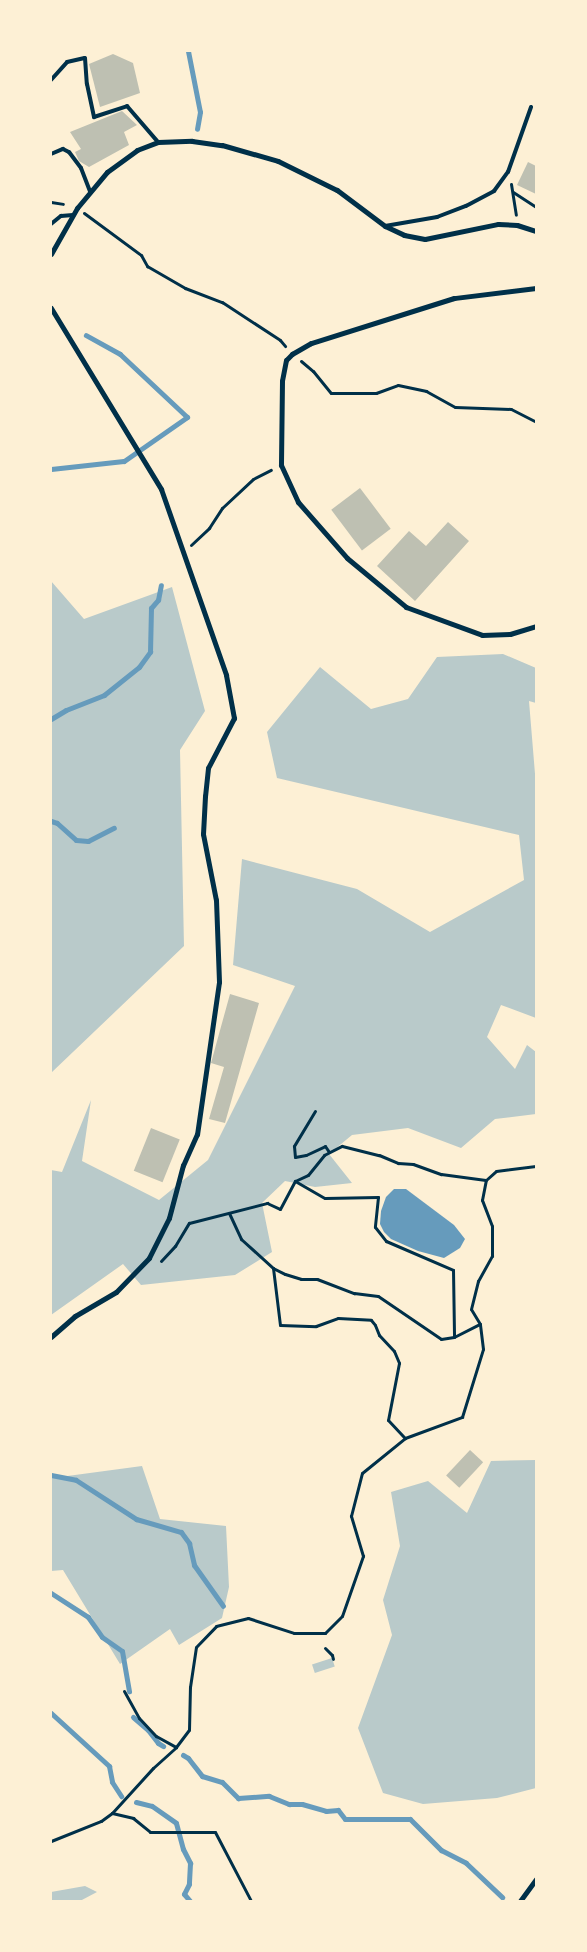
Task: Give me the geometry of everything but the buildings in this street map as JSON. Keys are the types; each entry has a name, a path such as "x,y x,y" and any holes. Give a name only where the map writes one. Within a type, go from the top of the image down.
{"street":[{"path":"51,254 72,215 107,172 137,150 158,142 192,141 222,145 278,161 337,190 385,226 404,236 425,239 498,224 517,225 536,231"},
{"path":"536,288 454,298 311,343 292,354 286,360 282,381 281,465 298,502 347,558 406,607 482,635 510,634 536,626"},
{"path":"51,308 160,489 226,675 234,718 208,768 205,796 203,834 216,900 219,982 197,1134 184,1165 169,1218 149,1258 116,1292 75,1316 51,1337"},
{"path":"520,1901 536,1878"}],"lane":[{"path":"51,80 67,62 85,58 87,84 94,117 127,106 158,142"},
{"path":"385,226 437,217 466,206 494,191 508,172 531,107"},
{"path":"51,154 63,149 69,152 81,168 90,191"},
{"path":"51,224 61,216 72,215"}],"path":[{"path":"494,191 510,184 513,192 517,225"},
{"path":"513,192 536,207"},
{"path":"51,202 77,208 141,254 148,266 185,288 222,302 280,340 292,354 313,370 331,393 376,393 398,385 426,390 455,407 511,409 536,422"},
{"path":"183,554 209,528 222,508 253,479 281,465"},
{"path":"315,1111 294,1146 295,1157 306,1155 325,1146 330,1152"},
{"path":"149,1258 161,1262 175,1246 189,1223 267,1203 280,1209 295,1182 308,1174 324,1155 342,1146 379,1154 398,1163 413,1164 441,1174 486,1180"},
{"path":"51,1841 101,1821 112,1813 153,1768 176,1747 189,1730 190,1687 196,1647 216,1626 248,1618 294,1633 325,1633 342,1616 363,1556 352,1516 362,1473 405,1438 462,1417 483,1349 480,1324 471,1309 478,1281 492,1256 492,1226 482,1200 486,1180 496,1171 536,1166"},
{"path":"295,1182 325,1198 378,1197 375,1227 386,1242 454,1270 454,1337"},
{"path":"229,1213 241,1239 273,1268 301,1279 317,1279 354,1293 378,1296 440,1339 454,1337 480,1324"},
{"path":"273,1268 280,1325 316,1326 338,1318 371,1320 375,1325 379,1335 394,1351 399,1363 388,1420 405,1438"},
{"path":"325,1648 332,1654 333,1659"},
{"path":"124,1691 139,1718 156,1736 176,1747"},
{"path":"112,1813 133,1818 150,1832 215,1832 251,1901"}],"shaded area":[{"path":"51,581 84,619 172,587 205,711 180,750 184,946 51,1073"},
{"path":"503,654 536,668 536,703 529,701 536,786 536,1018 501,1005 487,1037 515,1069 527,1045 536,1052 536,1114 495,1119 461,1148 408,1128 352,1135 329,1154 352,1183 315,1187 285,1181 262,1203 272,1252 235,1275 141,1285 123,1264 51,1315 51,1170 62,1172 91,1100 82,1161 159,1200 208,1160 295,986 233,965 242,859 357,889 430,932 524,880 519,835 277,778 267,732 320,667 371,709 408,699 437,657"},
{"path":"536,1460 536,1788 497,1798 423,1804 383,1793 358,1728 392,1635 383,1600 400,1546 391,1492 428,1481 467,1513 491,1461"},
{"path":"142,1466 160,1519 226,1526 229,1587 222,1618 179,1645 170,1629 120,1664 63,1570 51,1571 51,1475 60,1477"},
{"path":"332,1658 335,1667 315,1673 312,1664"},
{"path":"85,1886 97,1892 80,1901 51,1901 51,1892"}],"water":[{"path":"394,1189 406,1189 454,1225 465,1239 460,1248 444,1258 418,1251 391,1239 384,1232 380,1224 381,1211 386,1197"}],"waterway":[{"path":"188,51 200,112 197,129"},
{"path":"51,469 124,461 187,417 120,354 86,335"},
{"path":"51,719 66,710 104,695 139,667 150,652 151,608 158,600 161,585"},
{"path":"51,821 57,823 76,840 88,841 114,828"},
{"path":"51,1475 76,1480 136,1519 181,1532 189,1543 194,1565 223,1606"},
{"path":"51,1593 88,1617 102,1637 122,1651 129,1691"},
{"path":"51,1713 109,1766 112,1782 121,1796"},
{"path":"133,1717 163,1746"},
{"path":"183,1755 188,1758 202,1776 222,1782 238,1798 269,1796 289,1804 302,1804 326,1811 338,1810 345,1819 410,1819 441,1850 466,1863 502,1897"},
{"path":"136,1802 152,1806 176,1823 183,1849 190,1863 189,1884 184,1894 190,1901"}]}
